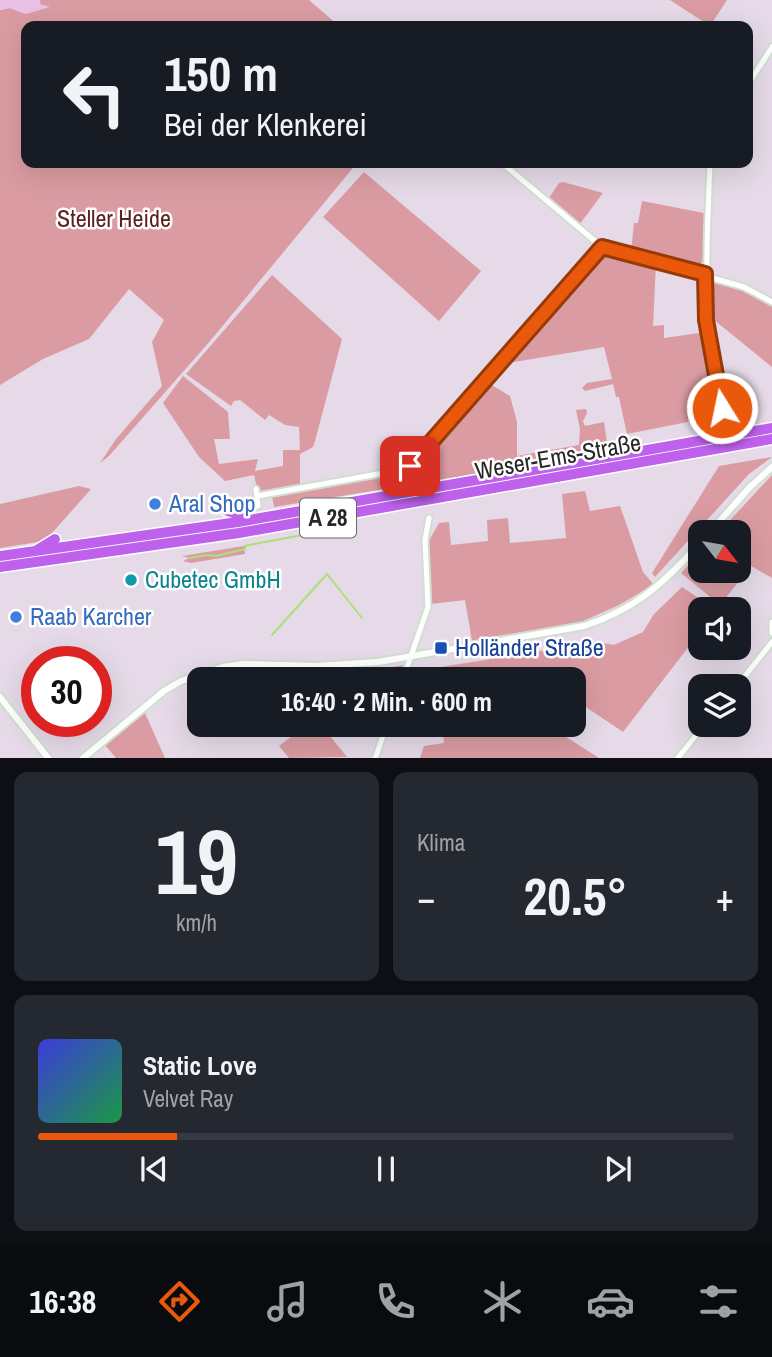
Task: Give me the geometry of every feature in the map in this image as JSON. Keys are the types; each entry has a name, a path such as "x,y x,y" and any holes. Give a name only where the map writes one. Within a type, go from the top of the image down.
{"highway":[{"name":"A 28","path":"748,438 772,428"},
{"name":"A 28","path":"748,438 772,439"},
{"name":"Weser-Ems-Straße","path":"0,556 252,519 748,438"},
{"name":"Weser-Ems-Straße","path":"0,567 239,533 748,438"},
{"path":"225,510 252,519"},
{"path":"36,551 55,539"}],"street":[{"path":"753,77 772,47"},
{"path":"508,168 602,247 705,274 744,287 772,302"},
{"path":"710,168 705,274 706,320 723,412 728,414 741,411"},
{"path":"257,496 410,466 602,247"},
{"path":"721,520 761,475 772,467"},
{"path":"256,489 258,506"},
{"path":"407,667 428,607 425,540 429,518"},
{"path":"82,758 148,702 181,681 201,673 244,664 348,665 411,657 559,631 603,620 646,597 688,556"},
{"path":"772,622 772,633"},
{"path":"747,674 772,642"},
{"path":"0,697 49,758"},
{"path":"375,758 382,737"},
{"path":"677,758 694,737"}],"green space":[{"name":"Steller Heide","path":"39,0 309,0 333,21 21,21 21,168 353,168 211,340 100,463 116,439 162,386 152,342 164,320 129,289 89,339 43,359 0,385 0,10 10,8 26,14 48,6 41,5"},
{"path":"670,0 727,0 713,21 702,21"},
{"path":"364,172 481,271 439,321 323,217"},
{"path":"559,183 603,193 579,225 549,198"},
{"path":"642,201 704,213 703,261 699,266 680,265 631,252 634,223 638,223"},
{"path":"605,250 656,263 653,326 664,325 664,338 706,332 718,404 708,418 627,434 619,397 616,397 613,384 585,391 582,388 587,383 612,379 604,347 508,363"},
{"path":"272,275 342,339 313,447 300,454 300,485 258,493 254,475 225,481 199,457 163,403 183,376 228,412 230,439 214,439 219,464 258,459 255,471 283,466 283,450 300,450 299,427 285,425 269,415 265,420 240,400 234,401 231,406 186,374"},
{"path":"715,282 740,287 772,305 772,367 708,315 710,285"},
{"path":"490,384 510,396 517,422 517,456 579,445 580,429 576,410 586,409 583,421 585,426 604,422 608,450 274,507 272,496 402,473 432,459 426,457"},
{"path":"772,457 749,474 707,520 688,520 688,541 655,577 652,573 719,466"},
{"path":"772,475 772,578 751,566 751,520 730,520"},
{"path":"79,486 91,489 45,541 0,548 0,504"},
{"path":"585,491 590,511 620,506 643,572 654,585 581,622 472,641 465,600 431,604 427,544 439,523 449,522 451,545 488,541 487,520 508,518 510,543 566,538 562,494"},
{"path":"244,546 245,554 191,563 183,561 189,558 182,556"},
{"path":"688,565 688,579 681,573"},
{"path":"693,583 737,583 726,597 710,597"},
{"path":"682,587 697,597 688,597 688,648 623,732 586,707 586,667 441,667 597,642 614,645 643,632 654,614"},
{"path":"145,713 165,758 116,758 105,745"},
{"path":"291,737 331,737 347,757 289,758 279,746"},
{"path":"443,737 566,737 599,758 420,758 424,746 444,743"}],"sand":[{"path":"0,0 39,0 41,5 50,7 26,14 10,8 0,10"}],"waterway":[{"path":"189,558 216,556 245,549 245,546 351,526"},
{"path":"272,635 327,574 362,618"}],"place":[{"name":"Aral Shop","path":"155,504"},
{"name":"Cubetec GmbH","path":"131,580"},
{"name":"Raab Karcher","path":"16,617"},
{"name":"Holländer Straße","path":"441,648"}],"route":[{"path":"410,466 602,247 705,274 706,320 722,408"}]}
